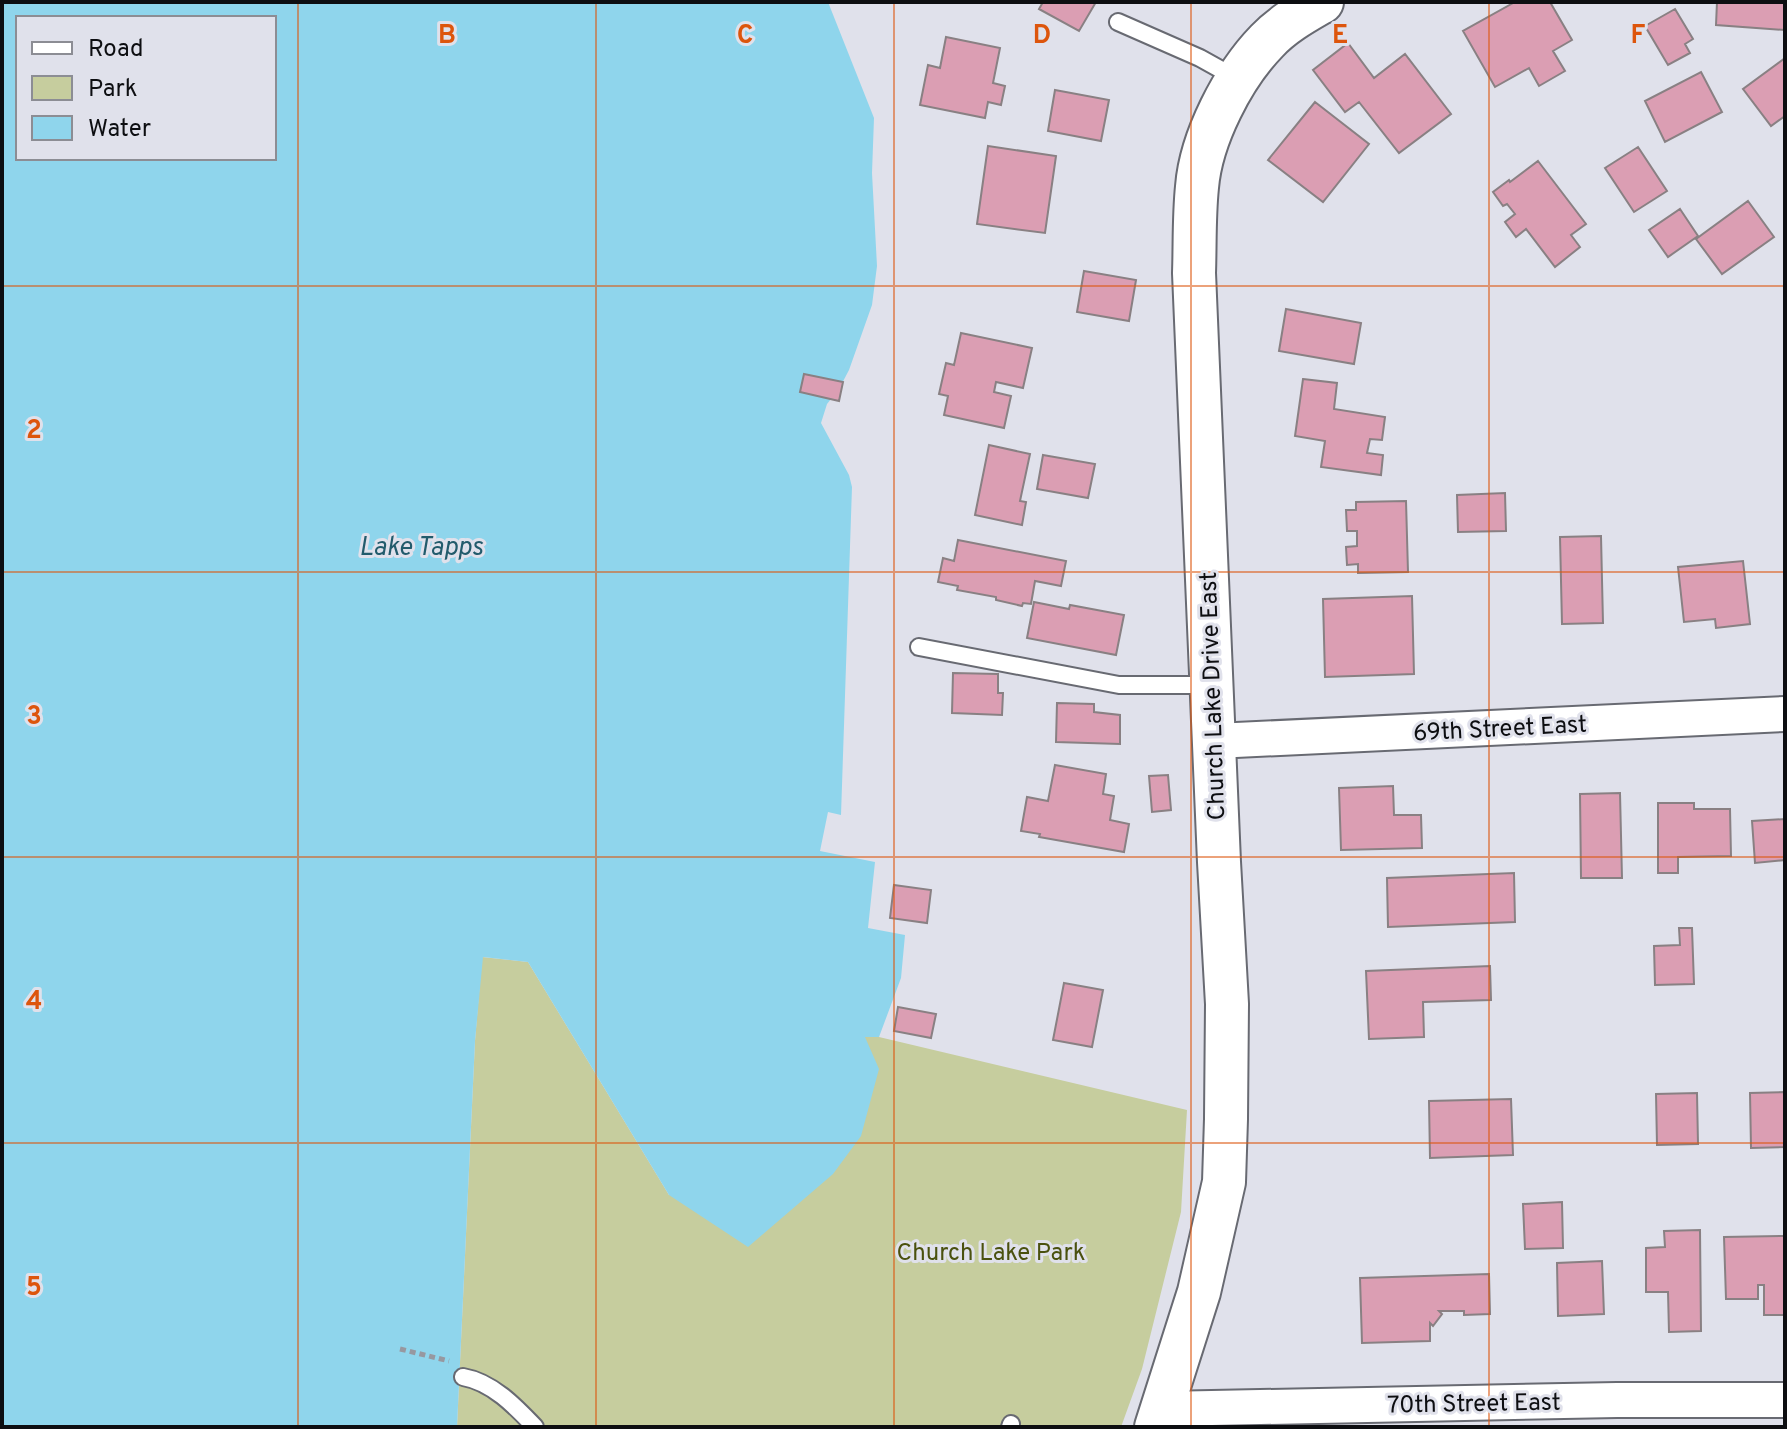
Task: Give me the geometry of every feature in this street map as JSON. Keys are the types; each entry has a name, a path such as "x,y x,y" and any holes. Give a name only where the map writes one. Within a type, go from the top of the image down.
{"street":[{"name":"Church Lake Drive East","path":"1160,1418 1199,1292 1224,1182 1227,1004 1194,273 1197,185 1201,162 1216,118 1238,79 1268,40 1322,2"},
{"name":"69th Street East","path":"1215,741 1785,714"},
{"name":"70th Street East","path":"1160,1418 1601,1400 1785,1400"}],"lane":[{"path":"1118,22 1200,58 1238,79"},
{"path":"919,647 1119,685 1212,685"},
{"path":"463,1371 496,1392 535,1427"}],"path":[{"path":"400,1349 463,1371"}],"green space":[{"name":"Church Lake Park","path":"482,957 528,962 669,1195 865,1037 879,1037 1187,1110 1181,1212 1142,1369 1121,1427 457,1427 475,1041"}],"water":[{"name":"Lake Tapps","path":"2,2 828,2 874,118 872,173 877,266 872,305 849,370 827,404 821,423 849,475 852,487 841,815 828,812 820,851 875,862 868,928 905,935 901,978 879,1037 865,1037 879,1069 861,1136 833,1174 748,1247 669,1195 528,962 483,957 475,1041 457,1427 2,1427"}],"building":[{"path":"1043,2 1096,2 1079,31 1039,9"},
{"path":"1515,2 1550,2 1572,40 1553,51 1565,71 1539,86 1529,68 1495,87 1463,31"},
{"path":"1717,2 1785,2 1785,30 1716,25"},
{"path":"1675,9 1693,39 1685,44 1690,53 1668,65 1645,26"},
{"path":"946,37 1000,48 993,83 1005,86 1001,105 988,102 985,118 920,105 928,65 940,68"},
{"path":"1348,43 1374,78 1405,54 1451,114 1399,153 1359,102 1345,112 1313,70"},
{"path":"1785,58 1785,116 1771,126 1743,89"},
{"path":"1701,72 1722,112 1665,142 1645,101"},
{"path":"1055,90 1109,100 1101,141 1048,131"},
{"path":"1315,102 1369,144 1323,202 1268,160"},
{"path":"988,146 1056,156 1045,233 977,224"},
{"path":"1638,147 1667,191 1634,212 1605,168"},
{"path":"1538,161 1586,224 1571,235 1580,247 1555,267 1526,229 1516,237 1505,222 1515,214 1507,204 1503,206 1493,192"},
{"path":"1748,201 1774,237 1722,274 1696,239"},
{"path":"1680,209 1698,236 1668,257 1649,230"},
{"path":"1084,271 1136,280 1129,321 1077,312"},
{"path":"1286,309 1361,323 1354,364 1279,351"},
{"path":"961,333 1032,348 1023,388 996,382 994,392 1011,396 1004,428 944,415 948,396 939,394 946,363 954,365"},
{"path":"804,374 843,382 839,401 800,392"},
{"path":"1303,379 1337,383 1334,409 1385,417 1382,440 1370,439 1367,453 1383,455 1381,475 1321,467 1325,441 1295,436"},
{"path":"989,445 1030,454 1020,501 1026,502 1022,525 975,515"},
{"path":"1043,455 1095,464 1088,498 1037,489"},
{"path":"1505,493 1506,531 1458,532 1457,495"},
{"path":"1406,501 1408,572 1358,573 1358,564 1347,565 1346,547 1357,546 1357,531 1347,531 1346,510 1356,510 1356,502"},
{"path":"1601,536 1603,623 1562,624 1560,537"},
{"path":"958,540 1066,561 1061,586 1035,581 1031,604 1023,603 1022,606 996,600 996,597 957,590 958,586 938,582 943,558 954,561"},
{"path":"1743,561 1750,624 1716,628 1715,619 1684,622 1678,567"},
{"path":"1412,596 1414,674 1325,677 1323,599"},
{"path":"1034,602 1124,615 1116,655 1027,638"},
{"path":"953,673 998,674 998,693 1003,693 1002,715 952,713"},
{"path":"1057,703 1094,704 1094,712 1120,715 1120,744 1056,742"},
{"path":"1055,765 1106,774 1103,794 1114,796 1110,820 1129,824 1124,852 1021,831 1027,797 1048,801"},
{"path":"1168,775 1171,810 1152,812 1149,776"},
{"path":"1393,786 1394,815 1421,815 1422,848 1341,850 1339,788"},
{"path":"1620,793 1622,878 1581,878 1580,794"},
{"path":"1658,803 1694,803 1694,809 1730,809 1731,856 1678,857 1678,873 1658,873"},
{"path":"1785,819 1785,860 1755,863 1752,821"},
{"path":"1514,873 1515,922 1388,927 1387,878"},
{"path":"894,885 931,890 927,923 890,918"},
{"path":"1679,928 1692,928 1694,984 1655,985 1654,946 1680,945"},
{"path":"1490,966 1491,1000 1423,1002 1424,1037 1369,1039 1366,971"},
{"path":"1064,983 1103,990 1092,1047 1053,1040"},
{"path":"898,1007 936,1014 931,1038 894,1031"},
{"path":"1785,1092 1785,1147 1751,1148 1750,1093"},
{"path":"1697,1093 1698,1144 1657,1145 1656,1094"},
{"path":"1511,1099 1513,1155 1430,1158 1429,1101"},
{"path":"1562,1202 1563,1248 1525,1249 1523,1204"},
{"path":"1700,1230 1701,1331 1669,1332 1668,1292 1646,1292 1646,1248 1665,1247 1664,1231"},
{"path":"1785,1236 1785,1315 1764,1315 1764,1285 1758,1285 1758,1299 1726,1299 1724,1237"},
{"path":"1602,1261 1604,1314 1558,1316 1557,1263"},
{"path":"1489,1274 1490,1314 1464,1315 1464,1311 1439,1311 1442,1314 1433,1326 1430,1323 1430,1341 1362,1343 1360,1278"}]}
